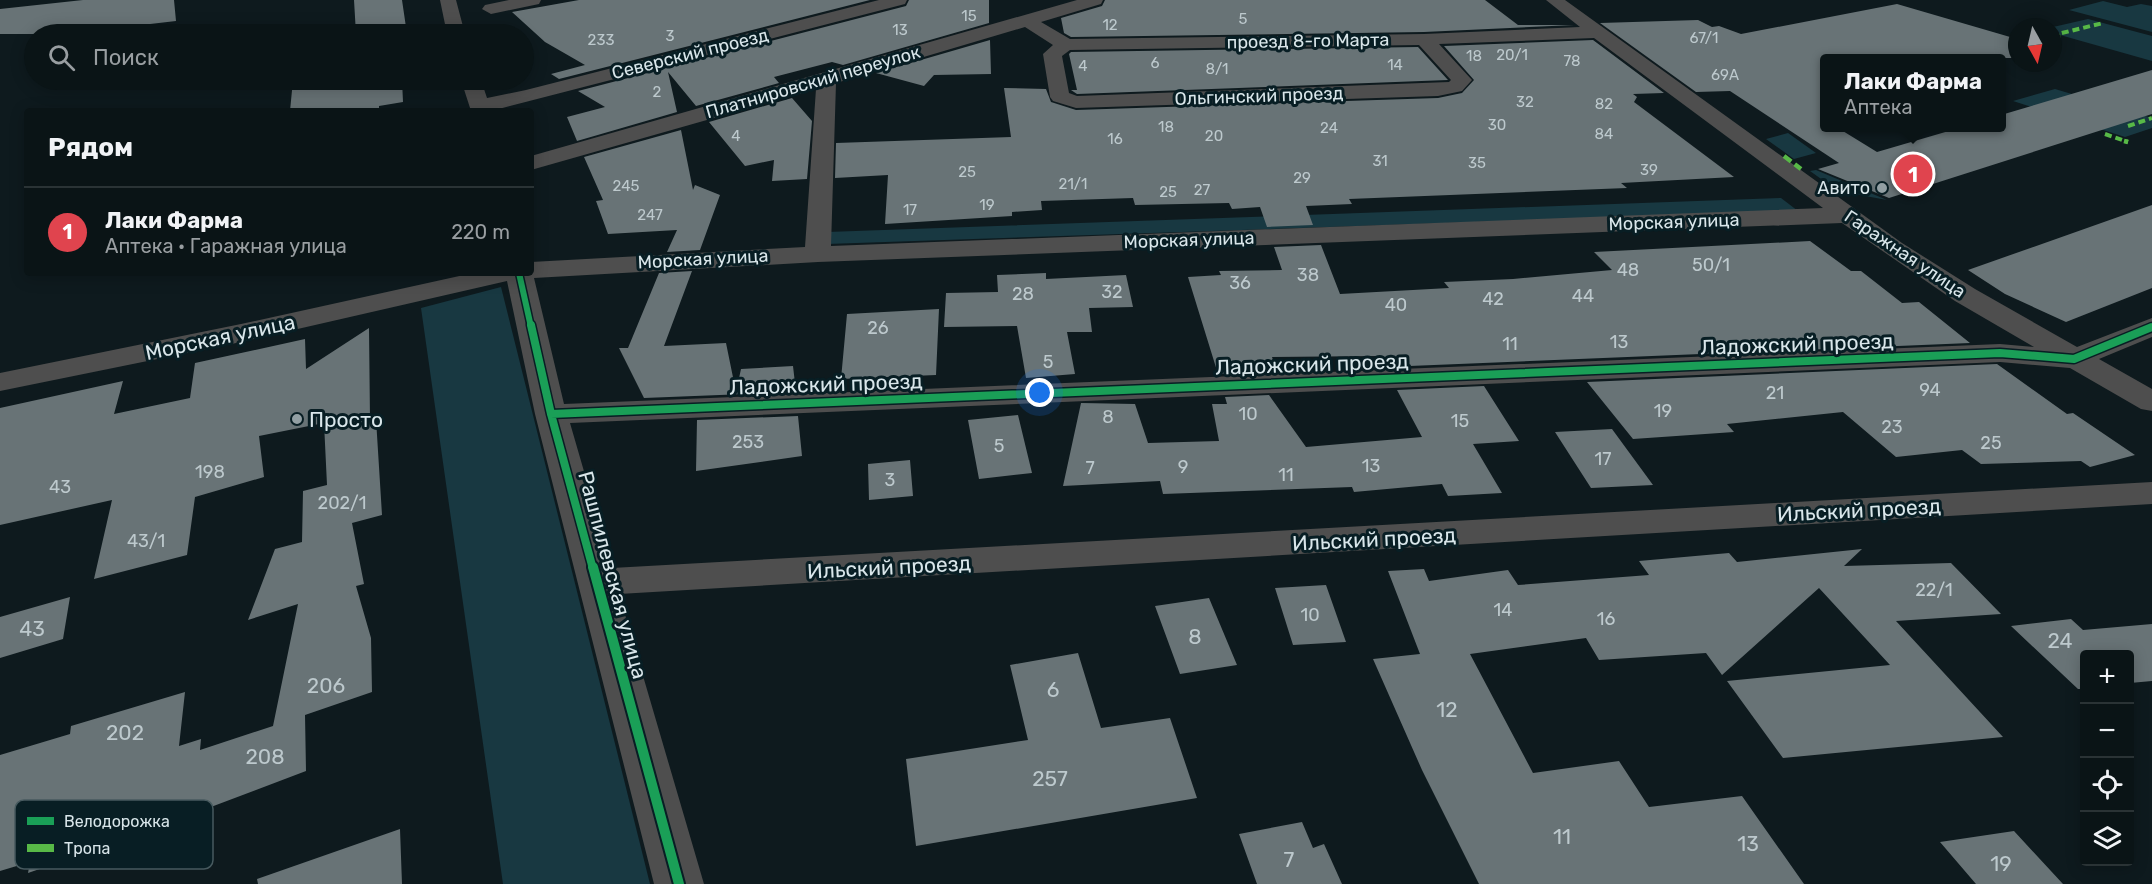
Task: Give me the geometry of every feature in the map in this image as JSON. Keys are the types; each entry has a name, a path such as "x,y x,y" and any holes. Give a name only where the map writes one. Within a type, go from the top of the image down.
{"street":[{"path":"448,0 454,24"},
{"path":"491,9 533,0"},
{"name":"Северский проезд","path":"480,108 899,0"},
{"name":"Платнировский переулок","path":"534,161 826,80 1024,19 1095,0"},
{"name":"Гаражная улица","path":"1554,0 1846,215 1965,295 2152,402"},
{"path":"1024,19 1066,45"},
{"name":"проезд 8-го Марта","path":"1066,45 1424,39 1598,32"},
{"name":"Ольгинский проезд","path":"1066,45 1052,54 1060,97 1076,102 1438,90 1455,87 1462,80 1424,39"},
{"path":"818,254 826,80"},
{"path":"474,90 480,108"},
{"name":"Морская улица","path":"534,270 818,254 1846,215"},
{"name":"Морская улица","path":"0,382 252,331 496,276"},
{"name":"Рашпилевская улица","path":"520,276 551,414 679,884"},
{"path":"2074,359 2152,327"},
{"name":"Ладожский проезд","path":"551,414 2000,353 2074,359"},
{"name":"Ильский проезд","path":"596,582 2152,493"}],"shaded area":[{"path":"2103,1 2127,7 2141,4 2152,6 2152,32 2069,10"},
{"path":"2088,19 2152,36 2152,61 2062,36 2062,25"},
{"path":"2055,89 2152,118 2152,128 2125,137 2013,101"},
{"path":"1788,133 1816,153 1794,159 1766,139"},
{"path":"1816,170 1887,200 1838,191 1810,171"},
{"path":"1781,198 1798,211 827,244 827,232"},
{"path":"501,287 650,884 503,884 421,308"}],"building":[{"path":"83,0 174,0 176,21 150,24 24,24 24,34 0,34 0,9"},
{"path":"354,0 402,0 406,24 355,24"},
{"path":"579,0 870,0 559,79 551,74 585,65 545,42 534,32 534,24 525,24 512,12"},
{"path":"909,0 989,0 989,23 843,65 832,62 774,77 779,83 696,106 668,72 677,112 577,141 567,117 605,107 578,91 906,6"},
{"path":"1105,0 1485,0 1518,25 1574,25 1424,32 1071,37 1064,33 1061,18 1102,6"},
{"path":"1897,4 2008,36 2008,58 2006,54 1820,54 1820,132 1844,132 1877,152 1945,132 2006,132 2006,114 2152,70 2152,114 1889,198 1818,169 1839,163 1730,91 1696,92 1600,23 1698,20 1712,27 1719,26 1741,34"},
{"path":"990,40 991,74 934,75 924,86 876,73"},
{"path":"1593,40 1664,93 1633,94 1637,97 1634,102 1734,177 1621,183 1627,188 1349,199 1352,204 1306,206 1313,225 1267,227 1260,207 1232,209 1229,203 1135,205 1133,198 1041,201 1042,210 1012,212 1012,216 885,224 888,175 835,178 836,143 1011,137 1004,88 1046,89 1051,102 1076,110 1438,98 1462,93 1474,80 1444,46"},
{"path":"1418,47 1448,80 1077,94 1071,90 1077,90 1069,54 1071,52"},
{"path":"292,90 402,90 403,102 379,106 379,108 290,108"},
{"path":"792,98 812,121 807,179 772,181 774,160 745,166 709,122"},
{"path":"681,130 693,190 695,185 720,195 700,250 667,252 677,230 608,234 596,201 603,200 584,157"},
{"path":"2152,205 2152,288 2066,322 2005,294 1968,270"},
{"path":"1810,241 1851,271 1861,271 1902,303 1919,302 1970,343 1385,367 1378,356 1272,357 1274,363 1247,364 1253,373 1218,374 1188,277 1221,275 1219,271 1282,270 1274,247 1321,245 1340,294 1449,288 1444,282 1513,279 1612,270 1594,252"},
{"path":"692,271 664,346 726,343 736,392 741,369 793,366 796,392 644,398 619,348 628,348 659,273"},
{"path":"1046,273 1046,279 1126,275 1133,307 1089,308 1092,332 1067,332 1075,374 1026,378 1017,326 944,327 946,293 998,292 997,275"},
{"path":"939,309 936,375 841,379 847,314"},
{"path":"369,328 370,420 376,419 382,515 352,523 364,584 356,586 371,638 372,692 305,715 306,771 213,806 213,800 15,800 15,866 0,871 0,755 70,734 71,726 185,692 179,746 201,739 200,750 273,726 298,604 248,620 275,549 302,542 303,491 327,485 324,423 259,436 264,477 195,497 187,555 94,579 112,500 0,525 0,408 123,381 114,414 190,398 195,363 305,339 306,369"},
{"path":"1997,364 2067,414 2073,413 2135,455 2090,467 2081,461 1981,464 1962,450 1896,457 1843,412 1727,424 1734,432 1633,439 1587,382"},
{"path":"1484,386 1519,441 1473,444 1502,493 1448,496 1442,484 1354,492 1352,487 1163,494 1160,481 1063,486 1081,403 1135,404 1148,443 1219,441 1212,404 1227,404 1225,397 1269,395 1306,447 1422,437 1397,390"},
{"path":"1018,415 1032,473 979,479 968,420"},
{"path":"798,416 802,456 696,471 697,420"},
{"path":"1612,429 1653,485 1591,488 1555,432"},
{"path":"910,460 913,496 869,500 868,464"},
{"path":"1862,549 1844,566 1951,563 2001,614 1896,621 2003,737 1783,758 1727,681 1890,665 1819,588 1722,675 1706,653 1599,660 1586,638 1470,654 1533,773 1619,761 1649,807 1742,796 1804,884 1479,884 1422,770 1373,659 1420,654 1388,571 1424,569 1429,581 1508,570 1518,585 1649,575 1639,561 1729,553 1737,562"},
{"path":"1326,585 1346,642 1293,645 1275,588"},
{"path":"70,597 63,639 0,658 0,617"},
{"path":"1209,598 1237,665 1180,674 1155,606"},
{"path":"2071,619 2083,630 2152,624 2152,681 2134,683 2134,650 2080,650 2080,689 2078,689 2011,626"},
{"path":"1078,653 1101,728 1170,718 1197,798 916,846 906,759 1028,740 1010,665"},
{"path":"1302,822 1313,848 1324,844 1342,884 1257,884 1239,834"},
{"path":"400,829 402,884 258,884 257,879"},
{"path":"2014,831 2063,884 1976,884 1940,842"}],"marked path":[{"path":"2062,33 2103,23"},
{"path":"2128,126 2152,118"},
{"path":"2105,134 2128,142"},
{"path":"1784,156 1801,169"}],"cycle path":[{"path":"520,276 551,414 679,884"},
{"path":"551,414 2000,353 2074,359 2152,327"}],"place":[{"name":"Лаки Фарма","path":"1913,174"},
{"name":"Авито","path":"1882,188"},
{"name":"Просто","path":"297,419"}]}
